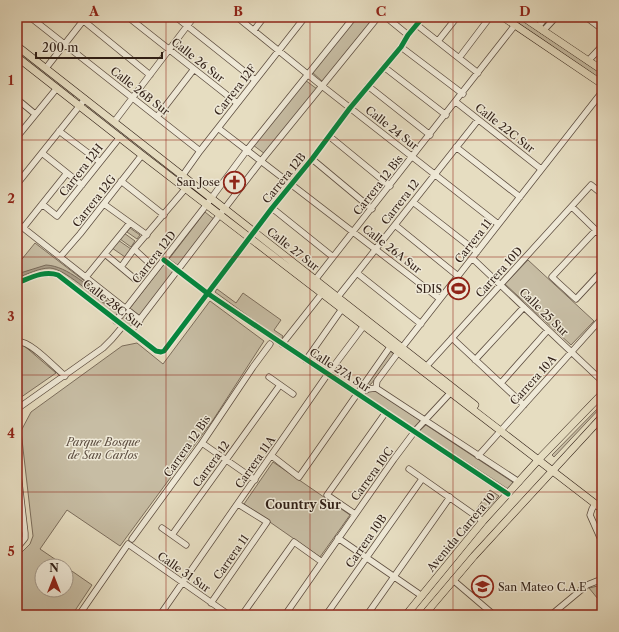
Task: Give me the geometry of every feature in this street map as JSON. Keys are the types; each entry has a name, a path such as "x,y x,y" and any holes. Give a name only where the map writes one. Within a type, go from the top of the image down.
{"main road":[{"path":"503,17 602,84"},
{"path":"523,17 602,70"},
{"name":"Calle 27 Sur","path":"17,46 225,209 252,235 502,429 602,509"},
{"name":"Calle 27 Sur","path":"17,57 220,215 252,235 315,280 324,291 337,298 344,307"},
{"name":"Calle 27 Sur","path":"366,324 390,347 400,351"},
{"name":"Avenida Carrera 10","path":"406,615 483,521 602,394"},
{"path":"424,615 453,580 602,417"}],"street":[{"name":"Calle 26B Sur","path":"30,17 200,151"},
{"name":"Calle 26 Sur","path":"128,17 237,103"},
{"path":"176,17 255,80"},
{"path":"114,122 194,17"},
{"name":"Calle 24 Sur","path":"237,17 322,86 498,224"},
{"path":"254,30 264,17"},
{"name":"Carrera 12F","path":"182,176 305,17"},
{"name":"Carrera 12D","path":"116,321 247,150 354,17"},
{"path":"131,331 261,161 378,17"},
{"path":"386,17 408,35"},
{"name":"Carrera 12B","path":"161,352 166,349 272,208 312,159 350,108 401,47 408,35 423,17"},
{"path":"438,41 457,17"},
{"path":"459,58 490,17"},
{"path":"540,29 546,17"},
{"path":"540,29 556,17"},
{"path":"586,17 602,29"},
{"path":"46,68 83,18 150,74"},
{"path":"417,25 478,73"},
{"name":"Carrera 12 Bis","path":"315,280 463,94 515,25"},
{"path":"588,61 602,46"},
{"path":"401,47 463,94"},
{"path":"384,67 446,115"},
{"path":"157,117 194,69"},
{"path":"368,86 430,134"},
{"path":"18,136 57,88"},
{"name":"Carrera 11","path":"376,388 377,381 602,92"},
{"path":"17,99 35,114"},
{"path":"17,184 85,99"},
{"name":"Calle 22C Sur","path":"456,102 541,170"},
{"name":"Carrera 12","path":"337,298 478,120"},
{"name":"Calle 26A Sur","path":"218,128 290,185 354,232 440,299"},
{"path":"59,132 100,162"},
{"path":"329,136 390,186"},
{"name":"Carrera 12H","path":"42,204 57,216 120,137"},
{"path":"456,147 520,197"},
{"path":"42,153 82,185"},
{"name":"Carrera 12G","path":"60,258 142,155"},
{"path":"312,159 372,209"},
{"path":"23,228 67,173"},
{"path":"121,181 164,215"},
{"name":"Carrera 10D","path":"424,369 591,186 602,194"},
{"path":"121,267 134,249 186,188"},
{"path":"413,202 477,252"},
{"path":"104,204 147,235"},
{"path":"572,207 602,236"},
{"path":"272,208 333,257"},
{"name":"Calle 28C Sur","path":"17,223 140,320"},
{"path":"86,277 130,223"},
{"path":"394,225 458,276"},
{"path":"596,230 552,278 576,300 602,271"},
{"path":"134,249 147,261"},
{"path":"105,254 135,279"},
{"name":"Calle 25 Sur","path":"472,258 602,381"},
{"name":"Calle 27A Sur","path":"164,260 208,293 282,344 508,494"},
{"name":"Calle 28C Sur","path":"17,283 40,274 51,273 61,277 116,321 156,351 161,352"},
{"path":"357,273 421,324"},
{"path":"282,344 324,291"},
{"path":"306,360 344,307"},
{"path":"475,360 524,307"},
{"name":"Carrera 10A","path":"478,456 602,318"},
{"name":"Carrera 11A","path":"163,614 182,583 328,375 366,324"},
{"path":"17,409 103,348 123,326"},
{"path":"501,383 548,330"},
{"path":"452,338 524,405"},
{"path":"19,342 29,344 65,376"},
{"name":"Carrera 12 Bis","path":"79,615 202,443 270,344"},
{"path":"272,456 299,477 390,347"},
{"path":"269,378 293,394"},
{"name":"Carrera 12","path":"172,535 280,385"},
{"path":"357,394 368,389 376,388"},
{"name":"Calle 27A Sur","path":"376,388 519,482"},
{"name":"Carrera 10C","path":"285,615 355,514 415,432 452,391"},
{"path":"355,514 328,496 386,412"},
{"path":"202,443 255,480"},
{"path":"17,465 25,532 25,538 17,548"},
{"path":"409,470 483,521"},
{"name":"Carrera 10B","path":"326,615 422,479"},
{"path":"367,615 450,498"},
{"name":"Carrera 11","path":"211,603 267,522 238,504"},
{"path":"595,504 590,516 602,542"},
{"path":"162,528 186,545"},
{"path":"338,538 422,596"},
{"name":"Calle 31 Sur","path":"130,542 182,583 229,615"},
{"path":"242,615 294,542 322,562"},
{"path":"552,615 587,585 602,579"},
{"path":"453,580 494,615"}],"green space":[{"path":"355,17 376,17 323,82 312,72"},
{"path":"509,17 517,17 602,74 602,80"},
{"path":"17,48 75,94 73,97 17,53"},
{"path":"305,80 317,89 265,154 253,145"},
{"path":"89,105 198,190 190,190 87,109"},
{"path":"205,212 215,220 179,266 169,259"},
{"path":"130,228 140,235 137,239 127,232"},
{"path":"124,233 135,241 131,247 120,239"},
{"path":"118,240 131,249 125,257 112,248"},
{"path":"35,243 121,309 115,316 68,279 55,272 17,281 17,261 22,259"},
{"path":"528,260 594,321 571,345 505,284"},
{"path":"164,264 174,272 140,316 130,308"},
{"path":"217,289 236,303 243,293 281,320 274,330 283,336 281,340 215,292"},
{"name":"Parque Bosque de San Carlos","path":"210,301 264,341 213,420 120,546 67,510 40,549 53,558 34,558 34,598 74,598 74,573 92,585 72,615 17,615 17,557 30,544 33,536 21,431 31,412 122,346 137,343 163,364"},
{"path":"127,312 137,320 131,328 121,320"},
{"path":"22,344 56,373 17,400 17,345"},
{"path":"390,351 394,354 371,384 362,389"},
{"path":"367,391 376,391 421,421 415,429 362,394"},
{"path":"602,404 602,406 554,457 552,455"},
{"path":"426,425 514,483 508,489 419,431"},
{"path":"273,462 350,515 320,557 244,504"},
{"path":"490,490 499,496 482,514 476,510"},
{"path":"602,585 602,604 589,588"}],"shaded area":[{"path":"46,265 54,266 70,273 107,301 105,304 71,277 56,269 42,269 17,278 17,274"},
{"name":"SDIS","path":"457,279 467,288 459,297 449,290"}],"cycle path":[{"path":"17,283 42,274 48,273 58,275 156,351 164,351 272,208 312,159 350,108 401,47 408,35 423,17"},
{"path":"164,260 207,293 508,494"}],"place":[{"name":"San Jose","path":"235,182"},
{"name":"SDIS","path":"458,289"},
{"name":"San Mateo C.A.E","path":"483,587"}],"district":[{"name":"Country Sur","path":"303,504"}]}
